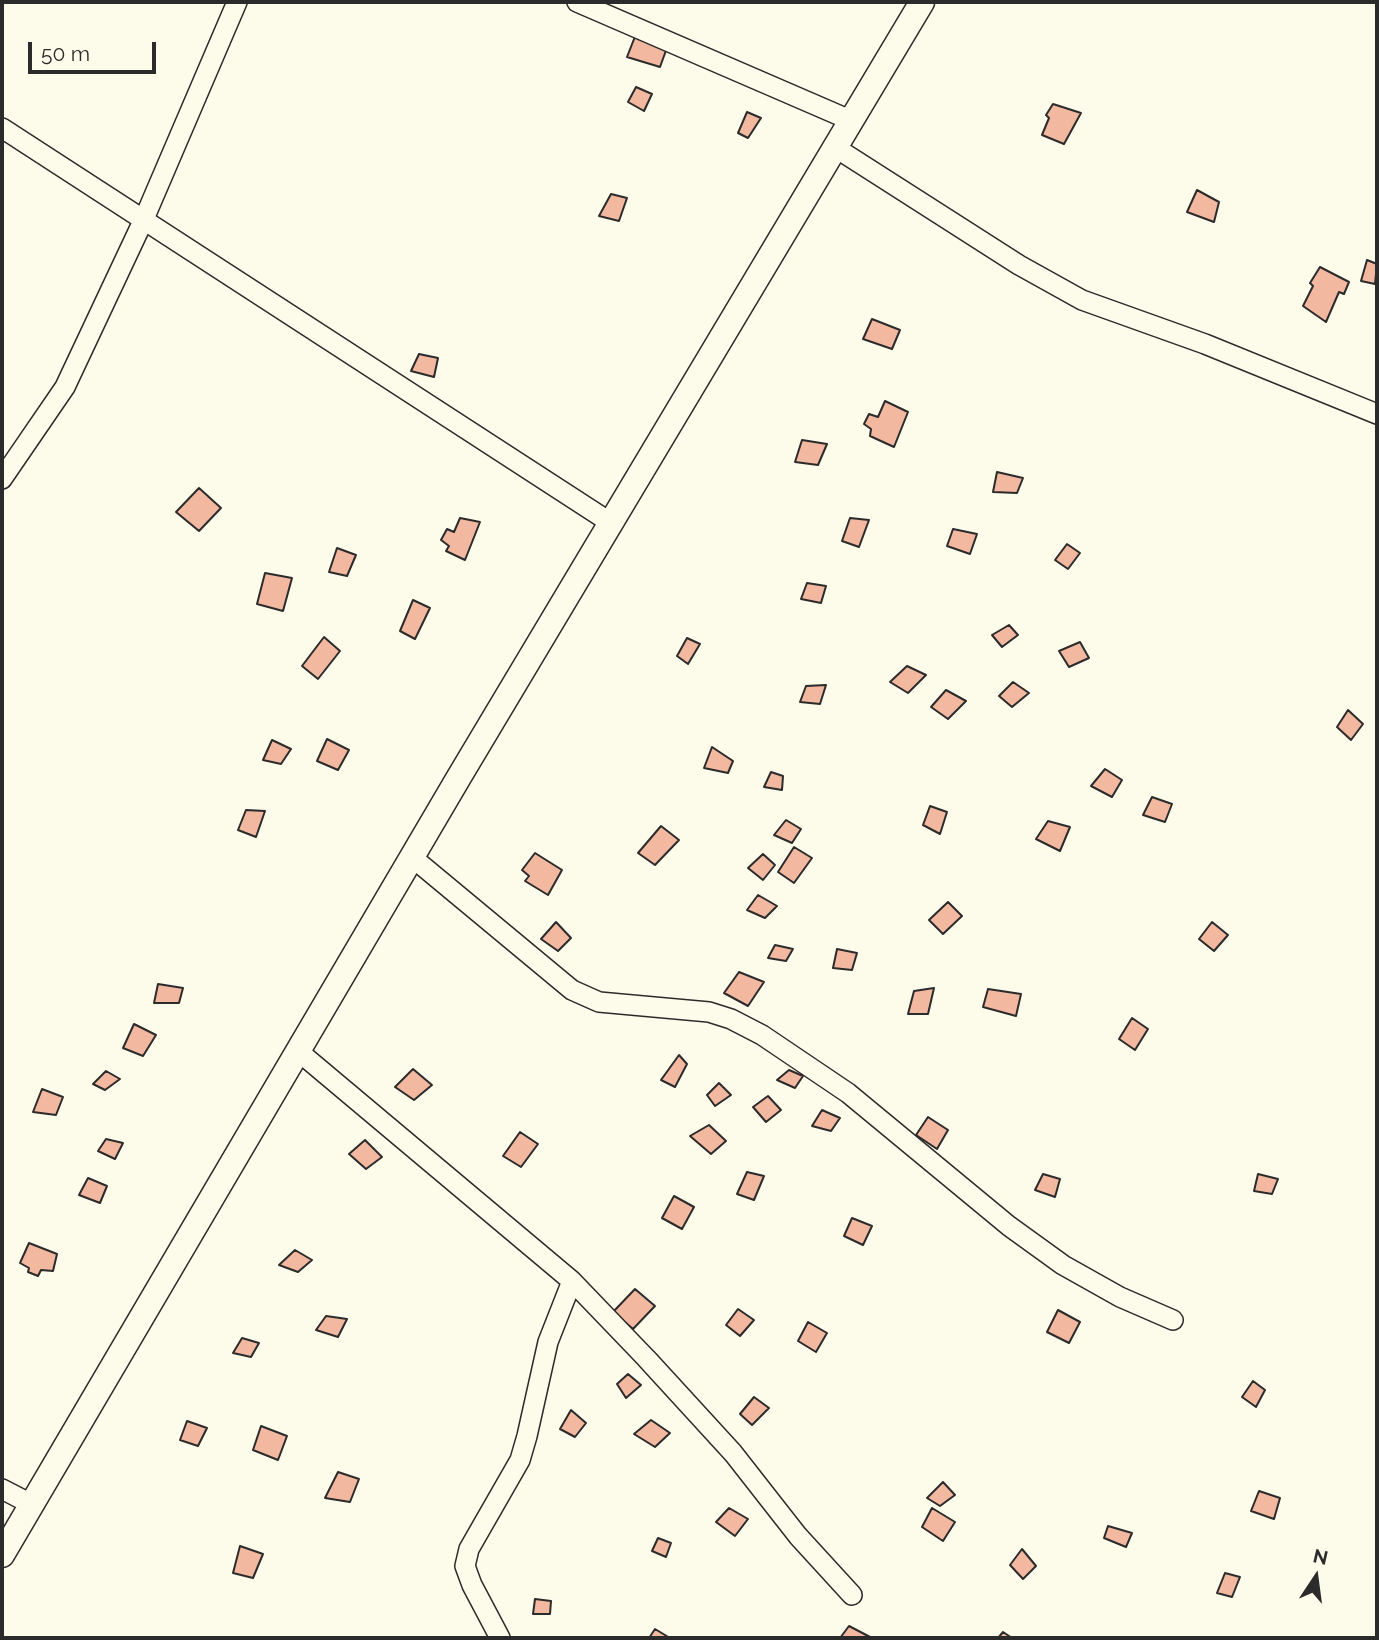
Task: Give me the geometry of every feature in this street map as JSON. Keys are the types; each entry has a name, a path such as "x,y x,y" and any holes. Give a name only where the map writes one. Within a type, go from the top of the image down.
{"main road":[{"path":"2,1555 922,2"}],"street":[{"path":"2,479 65,387 144,219 237,2"},
{"path":"576,2 850,120"},
{"path":"2,128 611,523"},
{"path":"836,148 1019,265 1082,300 1205,344 1377,414"},
{"path":"413,858 572,990 598,1002 709,1013 731,1019 762,1035 848,1093 1009,1226 1063,1265 1119,1297 1173,1320"},
{"path":"299,1051 572,1281 733,1453 798,1536 852,1595"},
{"path":"500,1638 465,1566 469,1549 520,1460 548,1342 572,1281"},
{"path":"2,1489 31,1504"}],"building":[{"path":"636,34 668,45 660,67 627,57"},
{"path":"636,87 652,94 644,111 628,102"},
{"path":"1053,104 1081,113 1064,144 1042,135 1049,118 1046,115"},
{"path":"747,112 761,118 748,138 738,133"},
{"path":"1197,190 1219,202 1214,222 1187,212"},
{"path":"611,194 627,198 619,221 599,216"},
{"path":"1367,260 1377,264 1375,284 1361,281"},
{"path":"1320,267 1349,282 1344,294 1339,292 1326,322 1303,306 1313,286 1310,283"},
{"path":"872,319 900,330 892,349 863,339"},
{"path":"419,354 438,358 434,377 411,371"},
{"path":"885,401 908,412 894,447 870,436 871,429 864,424 869,414 878,417"},
{"path":"802,440 827,444 818,465 795,462"},
{"path":"997,472 1023,478 1017,493 993,492"},
{"path":"199,488 221,508 199,531 176,512"},
{"path":"460,518 480,522 465,560 446,551 449,546 441,540 447,529 454,532"},
{"path":"850,518 869,520 859,547 842,541"},
{"path":"953,529 977,534 970,554 947,546"},
{"path":"1067,544 1080,553 1068,569 1055,560"},
{"path":"337,548 356,555 347,576 329,572"},
{"path":"265,573 292,578 283,611 257,604"},
{"path":"807,583 826,586 821,603 801,599"},
{"path":"413,600 430,608 415,639 400,631"},
{"path":"1009,625 1018,635 1002,647 992,635"},
{"path":"324,637 340,651 318,679 302,666"},
{"path":"687,638 700,644 688,664 677,656"},
{"path":"1080,642 1089,658 1069,667 1059,651"},
{"path":"907,666 926,675 908,693 890,682"},
{"path":"1013,682 1029,693 1012,707 999,696"},
{"path":"826,685 820,704 800,702 806,686"},
{"path":"946,690 966,701 948,719 931,707"},
{"path":"1348,710 1363,724 1351,740 1337,727"},
{"path":"327,739 349,750 338,770 317,761"},
{"path":"272,740 291,749 281,764 263,760"},
{"path":"712,747 733,761 728,773 704,768"},
{"path":"1105,769 1122,780 1112,797 1091,786"},
{"path":"771,772 783,776 782,790 764,787"},
{"path":"1152,797 1172,804 1165,822 1143,815"},
{"path":"930,806 947,812 940,834 923,825"},
{"path":"246,810 265,811 256,837 238,830"},
{"path":"786,820 801,829 792,843 774,835"},
{"path":"1048,821 1070,827 1060,851 1036,839"},
{"path":"661,826 679,840 655,865 638,853"},
{"path":"794,847 812,858 794,883 778,872"},
{"path":"535,853 562,870 548,895 525,881 529,876 522,870"},
{"path":"763,854 775,865 763,880 748,868"},
{"path":"758,895 777,906 765,918 747,910"},
{"path":"948,902 962,916 943,934 929,920"},
{"path":"556,922 571,938 558,951 541,939"},
{"path":"1212,922 1228,935 1214,951 1199,939"},
{"path":"775,945 793,949 786,961 768,958"},
{"path":"837,949 857,953 852,970 833,968"},
{"path":"739,972 764,982 748,1006 724,993"},
{"path":"158,984 183,988 179,1003 154,1003"},
{"path":"934,988 928,1014 908,1014 914,991"},
{"path":"988,989 1021,994 1016,1016 983,1007"},
{"path":"1132,1018 1148,1029 1135,1050 1119,1039"},
{"path":"134,1024 156,1035 143,1056 123,1048"},
{"path":"679,1055 687,1064 675,1087 661,1080"},
{"path":"413,1069 432,1085 414,1100 395,1087"},
{"path":"789,1070 803,1076 795,1088 777,1080"},
{"path":"106,1071 120,1079 105,1090 93,1084"},
{"path":"719,1083 731,1095 715,1106 707,1095"},
{"path":"42,1089 63,1097 56,1115 33,1112"},
{"path":"768,1096 781,1110 766,1122 753,1107"},
{"path":"822,1110 840,1118 831,1131 812,1126"},
{"path":"928,1117 948,1130 937,1149 916,1135"},
{"path":"709,1125 726,1141 711,1154 690,1136"},
{"path":"520,1132 538,1144 521,1167 503,1156"},
{"path":"106,1139 123,1143 115,1159 98,1151"},
{"path":"365,1140 382,1157 366,1169 349,1154"},
{"path":"747,1172 764,1176 754,1200 737,1194"},
{"path":"1043,1174 1060,1179 1055,1197 1035,1190"},
{"path":"1258,1174 1278,1179 1272,1194 1254,1191"},
{"path":"88,1178 107,1186 100,1203 79,1195"},
{"path":"674,1196 694,1207 682,1229 662,1218"},
{"path":"852,1218 872,1226 863,1245 844,1236"},
{"path":"29,1243 57,1254 53,1271 41,1270 38,1276 28,1272 29,1268 20,1263"},
{"path":"295,1250 312,1260 298,1272 279,1265"},
{"path":"635,1289 655,1306 633,1329 613,1312"},
{"path":"738,1309 754,1320 740,1336 726,1325"},
{"path":"1058,1310 1080,1322 1069,1343 1047,1332"},
{"path":"326,1316 347,1319 338,1337 316,1330"},
{"path":"808,1322 827,1333 816,1352 798,1341"},
{"path":"242,1338 259,1343 251,1357 233,1353"},
{"path":"628,1374 641,1385 626,1398 617,1384"},
{"path":"1253,1381 1265,1390 1256,1407 1242,1397"},
{"path":"754,1397 769,1408 752,1425 740,1414"},
{"path":"571,1410 586,1423 575,1437 560,1429"},
{"path":"651,1420 670,1433 655,1447 634,1434"},
{"path":"187,1421 207,1428 198,1446 180,1440"},
{"path":"261,1426 287,1436 278,1460 253,1450"},
{"path":"338,1472 359,1479 350,1502 325,1498"},
{"path":"943,1482 955,1495 940,1506 927,1498"},
{"path":"1259,1491 1280,1498 1274,1519 1251,1511"},
{"path":"729,1508 748,1519 735,1536 716,1522"},
{"path":"932,1508 955,1522 943,1541 922,1527"},
{"path":"1108,1526 1132,1533 1126,1547 1104,1538"},
{"path":"658,1538 671,1543 666,1557 652,1551"},
{"path":"240,1546 263,1554 253,1578 233,1573"},
{"path":"1022,1549 1036,1566 1023,1579 1010,1565"},
{"path":"1225,1573 1240,1577 1232,1597 1217,1593"},
{"path":"535,1599 551,1601 550,1614 533,1614"},
{"path":"849,1626 872,1638 840,1638"},
{"path":"655,1629 670,1638 649,1638"},
{"path":"1003,1632 1012,1638 998,1638"}]}
